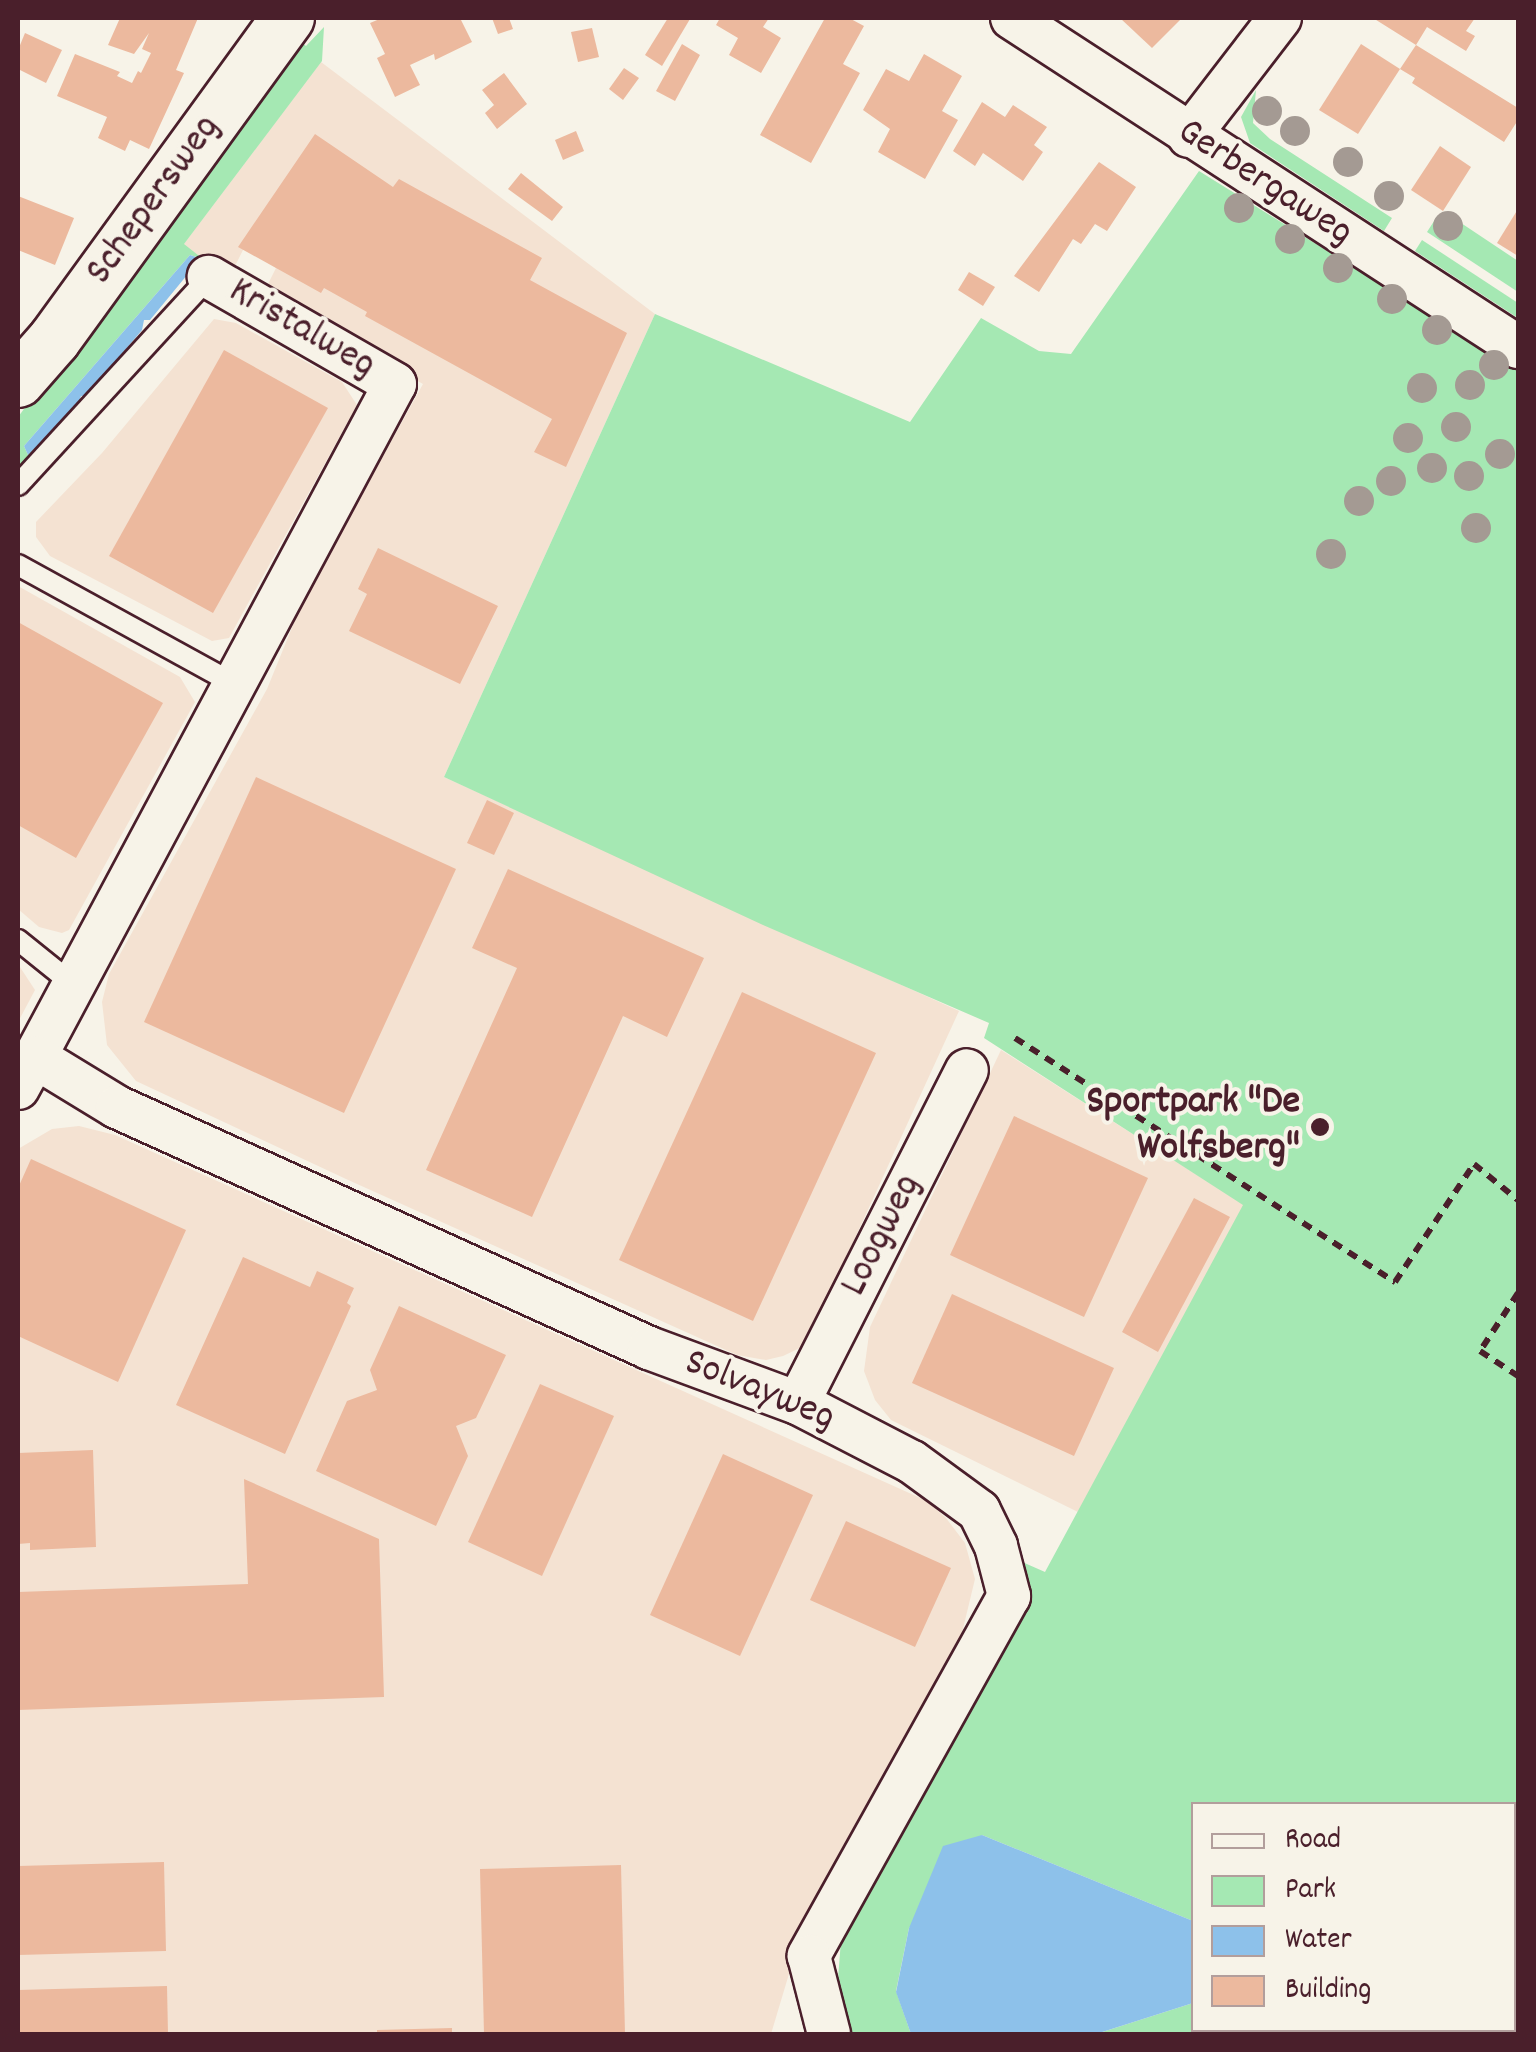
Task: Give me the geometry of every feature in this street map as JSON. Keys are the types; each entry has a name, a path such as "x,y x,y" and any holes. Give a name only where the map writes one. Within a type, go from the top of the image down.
{"street":[{"name":"Schepersweg","path":"18,381 54,340 288,18"},
{"name":"Gerbergaweg","path":"1012,18 1518,347"},
{"path":"1189,136 1280,18"},
{"name":"Kristalweg","path":"26,1072 395,384 209,277"},
{"name":"Loogweg","path":"798,1403 968,1070"},
{"name":"Solvayweg","path":"26,1072 117,1107 649,1348 798,1403 912,1462 979,1512 996,1546 1008,1596 810,1956 829,2034"}],"lane":[{"name":"Kristalweg","path":"18,485 209,277"},
{"path":"18,565 236,685"},
{"path":"18,940 75,986"}],"path":[{"path":"1015,1038 1395,1282 1474,1164 1518,1200"},
{"path":"1518,1293 1480,1351 1518,1376"}],"shaded area":[{"path":"321,62 655,314 444,777 959,1011 806,1345 783,1356 766,1360 737,1355 346,1179 136,1081 107,1045 102,1002 109,974 267,689 302,603 423,384 271,300 267,286 276,268 250,249 243,250 234,268 201,262 183,245"},
{"path":"214,319 236,323 342,382 357,405 229,638 212,641 50,556 36,537 36,522 102,453"},
{"path":"18,586 180,677 195,702 69,930 62,933 39,927 18,909"},
{"path":"18,964 35,990 18,1022"},
{"path":"1001,1050 1244,1205 1078,1512 891,1420 875,1400 864,1371 870,1327"},
{"path":"79,1126 115,1135 927,1501 946,1518 965,1543 975,1579 961,1637 806,1917 771,2034 18,2034 18,1149 52,1129"}],"green space":[{"path":"324,27 322,61 184,244 203,259 190,255 24,446 28,455 77,401 82,403 18,473 18,417 300,41 306,46"},
{"path":"1256,90 1253,123 1270,139 1392,218 1384,231 1250,143 1241,117"},
{"name":"Sportpark \"De Wolfsberg\"","path":"1199,171 1518,370 1518,1968 1516,1970 1516,1802 1191,1802 1191,1920 982,1835 909,1928 896,1991 911,2034 850,2034 838,1979 841,1940 1013,1558 1045,1572 1243,1205 984,1038 989,1023 763,925 444,777 655,314 910,422 981,318 1039,351 1071,354"},
{"path":"1449,215 1518,261 1518,292 1427,232 1436,218 1444,223"},
{"path":"1422,240 1518,303 1518,318 1415,251"},
{"path":"1516,1996 1518,2034 1455,2034 1516,2032"},
{"path":"1191,2004 1191,2032 1338,2032 1331,2034 1096,2034"}],"water":[{"path":"190,255 196,257 192,269 150,320 144,320 142,330 86,396 81,396 78,405 28,455 24,446"},
{"path":"982,1835 1191,1920 1191,2004 1096,2034 911,2034 896,1992 909,1928 943,1846"}],"building":[{"path":"120,18 198,18 176,70 184,73 149,149 130,140 125,151 98,138 107,117 57,96 75,54 120,72 117,76 132,83 138,71 141,73 151,53 142,49 149,33 134,54 108,45"},
{"path":"382,18 460,18 472,42 435,60 434,54 410,65 420,85 395,97 377,58 385,54 370,23"},
{"path":"492,18 509,18 513,29 498,34"},
{"path":"668,18 690,19 662,66 645,55"},
{"path":"720,18 769,18 763,27 781,38 761,73 729,55 738,38 716,25"},
{"path":"825,18 849,18 864,26 843,64 860,73 811,163 760,135"},
{"path":"1120,18 1182,18 1152,48"},
{"path":"1373,18 1475,18 1466,31 1475,36 1466,51 1427,27 1416,45"},
{"path":"592,28 599,57 578,62 571,32"},
{"path":"25,33 62,50 46,83 18,69 18,50"},
{"path":"682,44 700,55 675,101 656,91"},
{"path":"1361,44 1400,69 1358,134 1319,110"},
{"path":"1416,45 1518,108 1518,120 1504,142 1412,83 1415,78 1400,69"},
{"path":"924,54 962,76 942,111 958,120 925,179 878,152 890,129 863,110 886,69 909,81"},
{"path":"624,68 639,78 623,100 609,89"},
{"path":"504,73 527,104 497,129 485,113 494,105 482,90"},
{"path":"982,102 1005,117 1013,105 1047,127 1034,145 1043,152 1023,181 983,153 975,166 953,151"},
{"path":"576,131 584,151 563,160 555,140"},
{"path":"315,134 393,187 399,179 542,258 530,280 627,333 566,467 534,452 552,419 365,316 367,312 324,288 321,293 238,247"},
{"path":"1440,146 1471,167 1443,211 1411,190"},
{"path":"1099,162 1136,187 1107,231 1095,224 1081,244 1073,239 1039,292 1014,276"},
{"path":"521,173 563,207 552,221 508,189"},
{"path":"18,196 74,218 55,265 18,250"},
{"path":"1518,209 1518,256 1497,243"},
{"path":"969,272 995,287 983,306 958,290"},
{"path":"224,350 328,408 213,613 109,556"},
{"path":"378,548 498,606 460,684 349,631 367,594 358,589"},
{"path":"18,622 163,703 76,858 18,825"},
{"path":"256,777 456,869 344,1113 144,1022"},
{"path":"487,800 514,813 494,855 467,843"},
{"path":"508,869 704,958 667,1037 623,1016 532,1217 426,1170 517,968 472,948"},
{"path":"742,992 876,1053 753,1321 619,1260"},
{"path":"1014,1116 1148,1178 1084,1317 950,1255"},
{"path":"31,1159 186,1230 118,1382 18,1336 18,1188"},
{"path":"1194,1198 1230,1217 1158,1352 1122,1332"},
{"path":"243,1257 310,1287 317,1271 354,1288 347,1303 351,1306 285,1454 176,1405"},
{"path":"952,1294 1114,1368 1074,1456 912,1383"},
{"path":"399,1306 506,1355 476,1418 456,1426 468,1456 436,1526 316,1471 347,1401 377,1390 370,1370"},
{"path":"540,1384 614,1416 542,1576 468,1542"},
{"path":"93,1450 96,1547 30,1550 30,1543 18,1544 18,1453"},
{"path":"723,1454 813,1495 740,1656 650,1615"},
{"path":"244,1479 379,1539 384,1697 18,1710 18,1592 248,1584"},
{"path":"846,1521 951,1568 915,1647 810,1600"},
{"path":"164,1862 166,1951 18,1955 18,1866"},
{"path":"621,1865 625,2034 484,2034 480,1869"},
{"path":"167,1986 168,2034 18,2034 18,1990"},
{"path":"452,2028 452,2034 377,2034 377,2030"}],"place":[{"name":"Sportpark \"De Wolfsberg\"","path":"1320,1127"}]}
